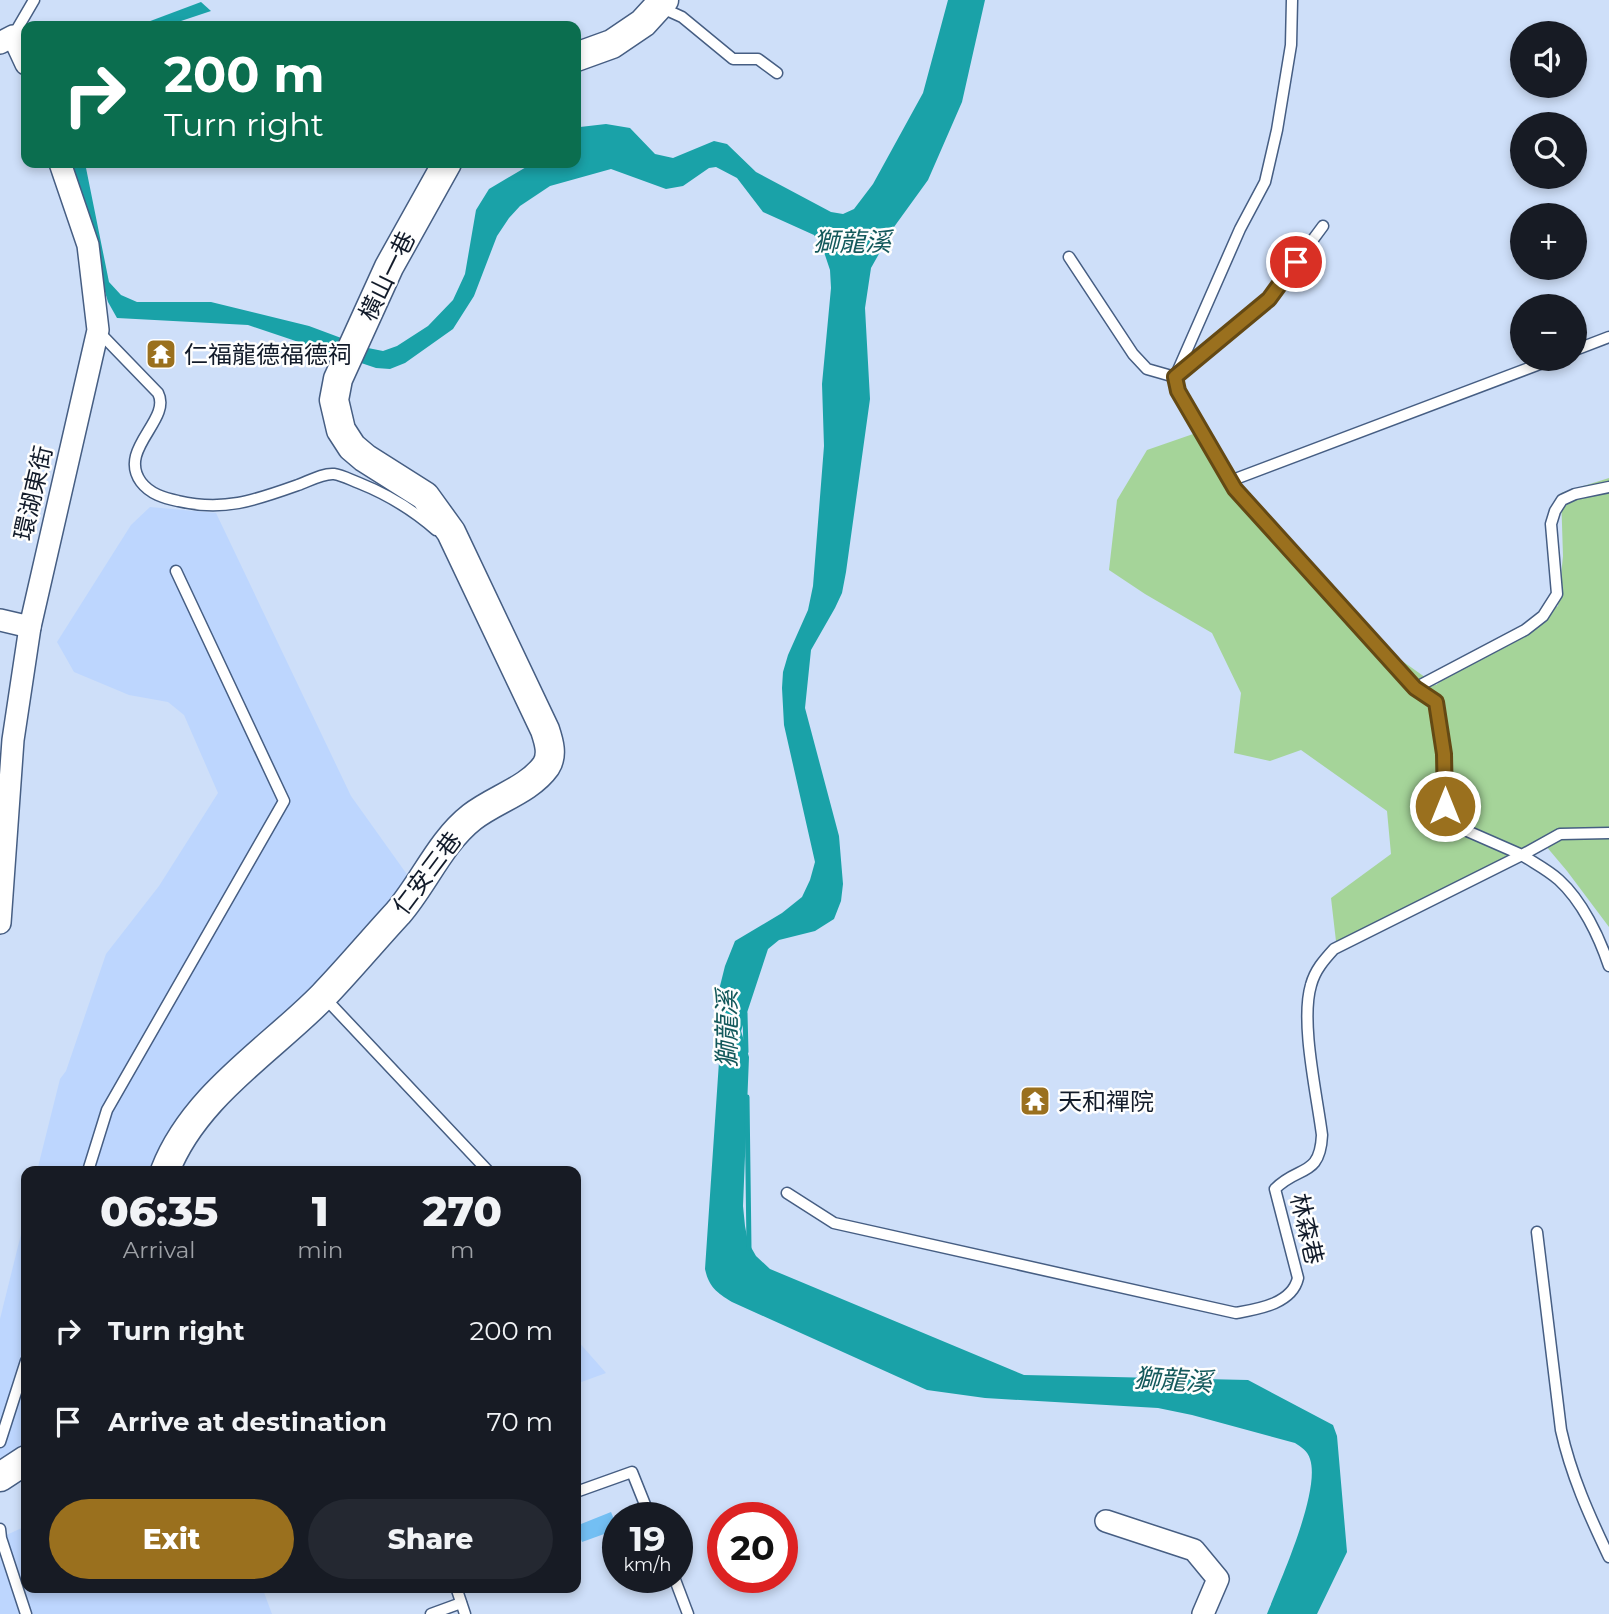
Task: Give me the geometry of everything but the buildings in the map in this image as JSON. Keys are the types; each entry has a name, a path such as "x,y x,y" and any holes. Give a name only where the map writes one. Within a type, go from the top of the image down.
{"street":[{"path":"581,56 612,44 643,23 662,3"},
{"path":"6,39 21,58"},
{"name":"環湖東街","path":"0,923 13,740 30,627 98,330 88,245 62,168"},
{"name":"橫山一巷","path":"444,168 389,267 338,379 334,400 341,430 352,447 425,496 451,532 459,550"},
{"name":"仁安三巷","path":"168,1166 185,1132 206,1105 323,996 400,910 450,839 472,817 533,779 547,764 550,746 545,730 459,550"},
{"path":"0,620 30,627"},
{"path":"0,1477 21,1463"},
{"path":"1105,1521 1194,1550 1218,1579 1203,1614"}],"lane":[{"path":"6,39 34,0"},
{"path":"1292,0 1291,45 1265,182 1240,229 1175,377 1178,391 1230,481 1415,688 1436,702 1444,754 1445,806 1458,827 1522,855 1559,880 1584,911 1609,965"},
{"path":"662,3 733,59 758,59 777,73"},
{"path":"1175,377 1269,299 1323,226"},
{"path":"1069,257 1133,354 1147,369 1175,377"},
{"path":"98,330 158,393 161,400 135,460 137,473 150,491 163,498 200,506 228,506 330,474 338,475 388,494 413,510 459,550"},
{"path":"1587,346 1609,338"},
{"path":"1230,481 1521,371"},
{"path":"1415,688 1525,631 1543,616 1557,594 1551,524 1555,511 1562,500 1609,486"},
{"path":"90,1166 107,1110 284,801 176,571"},
{"path":"1522,855 1560,834 1609,833"},
{"name":"林森巷","path":"787,1193 834,1223 1236,1313 1259,1309 1284,1298 1295,1288 1298,1278 1275,1189 1315,1163 1321,1149 1322,1135 1306,1018 1311,985 1321,963 1345,942 1522,855"},
{"path":"323,996 483,1166"},
{"path":"1537,1232 1561,1430 1582,1500 1609,1557"},
{"path":"0,1443 21,1377"},
{"path":"581,1490 632,1472 644,1502"},
{"path":"0,1529 26,1614"},
{"path":"680,1593 688,1614"},
{"path":"431,1614 463,1608"}],"shaded area":[{"path":"1196,433 1272,533 1353,626 1436,685 1495,640 1558,606 1563,556 1561,493 1609,478 1609,927 1540,839 1476,880 1337,950 1331,898 1391,854 1387,811 1301,750 1270,761 1234,753 1241,693 1212,633 1109,570 1117,500 1147,450"},
{"path":"150,507 216,513 351,796 411,880 158,1166 38,1166 60,1079 66,1071 106,954 159,886 218,793 184,715 168,702 129,695 74,672 57,642 131,525"},
{"path":"21,1234 21,1452 0,1458 0,1319"},
{"path":"581,1345 606,1373 581,1382"},
{"path":"21,1528 21,1593 264,1593 272,1614 0,1614 0,1538"}],"water":[{"name":"獅龍溪","path":"948,0 985,0 962,102 928,180 894,227 871,268 865,308 870,399 846,572 842,593 811,650 805,708 839,836 843,884 841,901 834,919 815,931 779,940 768,949 741,1031 749,1057 743,1206 748,1242 756,1256 770,1269 1024,1375 1248,1380 1333,1425 1337,1436 1347,1552 1317,1614 1267,1614 1298,1536 1310,1492 1310,1459 1306,1451 1295,1443 1158,1408 985,1398 927,1390 732,1302 714,1288 707,1275 705,1269 721,1032 719,990 725,966 735,941 782,913 802,897 815,862 784,725 782,688 788,655 808,610 813,586 824,446 822,384 831,288 830,270 823,249 814,235 763,212 737,178 716,167 709,168 683,186 666,189 611,169 550,186 520,206 509,218 497,236 474,296 453,329 405,363 390,369 376,368 248,325 117,318 108,302 68,168 86,168 109,282 121,295 137,302 211,302 309,326 383,351 397,346 428,326 453,300 465,274 476,210 489,189 525,168 581,168 581,127 606,124 630,128 655,154 673,158 714,141 727,144 756,172 831,212 843,214 854,209 873,184 923,93"},
{"path":"201,2 211,11 181,21 150,21"}],"waterway":[{"name":"獅龍溪","path":"745,1013 746,1052"},
{"name":"獅龍溪","path":"747,1097 749,1248"}],"place":[{"name":"仁福龍德福德祠","path":"161,354"},
{"name":"天和禪院","path":"1035,1101"}],"route":[{"path":"1296,262 1269,299 1175,377 1178,391 1235,489 1415,688 1436,702 1444,754 1445,806"}]}
